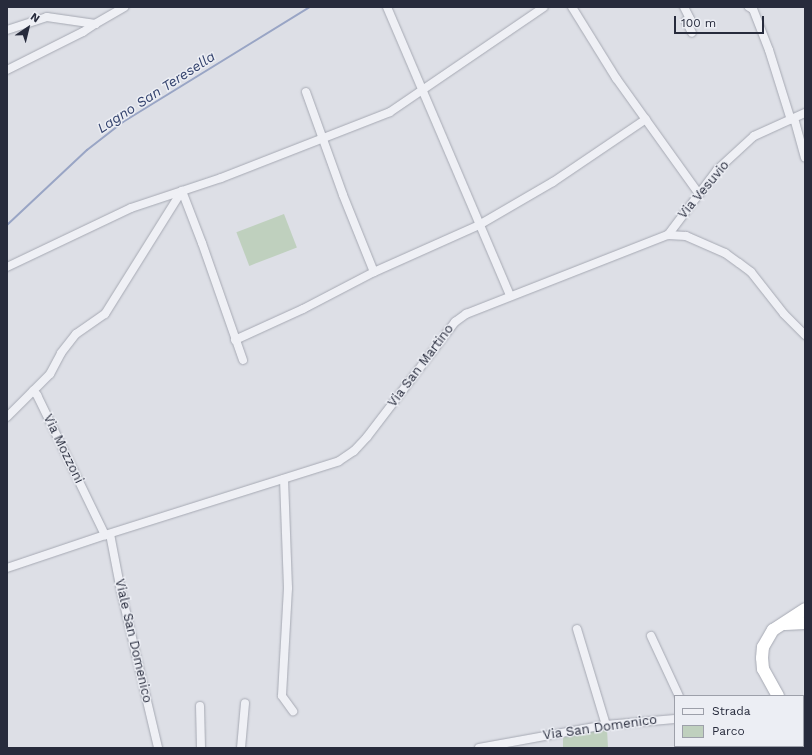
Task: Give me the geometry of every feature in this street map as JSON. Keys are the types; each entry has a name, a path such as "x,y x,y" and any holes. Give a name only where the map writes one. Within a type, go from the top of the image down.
{"highway":[{"path":"777,695 763,669 762,658 767,638 773,630 805,610"},
{"path":"780,625 799,622 805,623"}],"street":[{"path":"7,70 83,32 125,7"},
{"path":"387,7 421,90 446,143 510,296"},
{"path":"7,267 131,208 323,140 390,112 544,7"},
{"path":"572,7 616,78 699,194"},
{"path":"684,7 690,19 686,21 692,33"},
{"path":"749,7 753,9 769,50 805,158"},
{"path":"7,30 48,17 95,24"},
{"path":"306,92 343,195 374,272"},
{"name":"Via Vesuvio","path":"668,235 717,170 754,136 805,113"},
{"path":"235,340 303,309 374,272 479,225 553,182 646,119"},
{"path":"182,191 243,360"},
{"path":"7,416 50,374 61,353 76,334 105,314 182,191"},
{"name":"Via San Martino","path":"7,568 108,534 339,461 354,451 367,436 455,322 466,314 668,235 686,236 725,253 739,263 751,272 784,314 805,335"},
{"name":"Via Mozzoni","path":"33,391 42,404 108,534"},
{"path":"284,479 288,588 282,692 285,702 293,711"},
{"name":"Viale San Domenico","path":"108,534 158,748"},
{"path":"577,629 606,725"},
{"path":"651,636 680,695"},
{"path":"241,748 245,703"},
{"path":"200,706 201,748"},
{"name":"Via San Domenico","path":"479,748 606,725 674,719"}],"green space":[{"path":"284,214 297,248 249,266 236,232"},
{"path":"607,729 608,748 563,748 563,737"}],"waterway":[{"name":"Lagno San Teresella","path":"7,225 87,150 123,122 310,7"}]}
